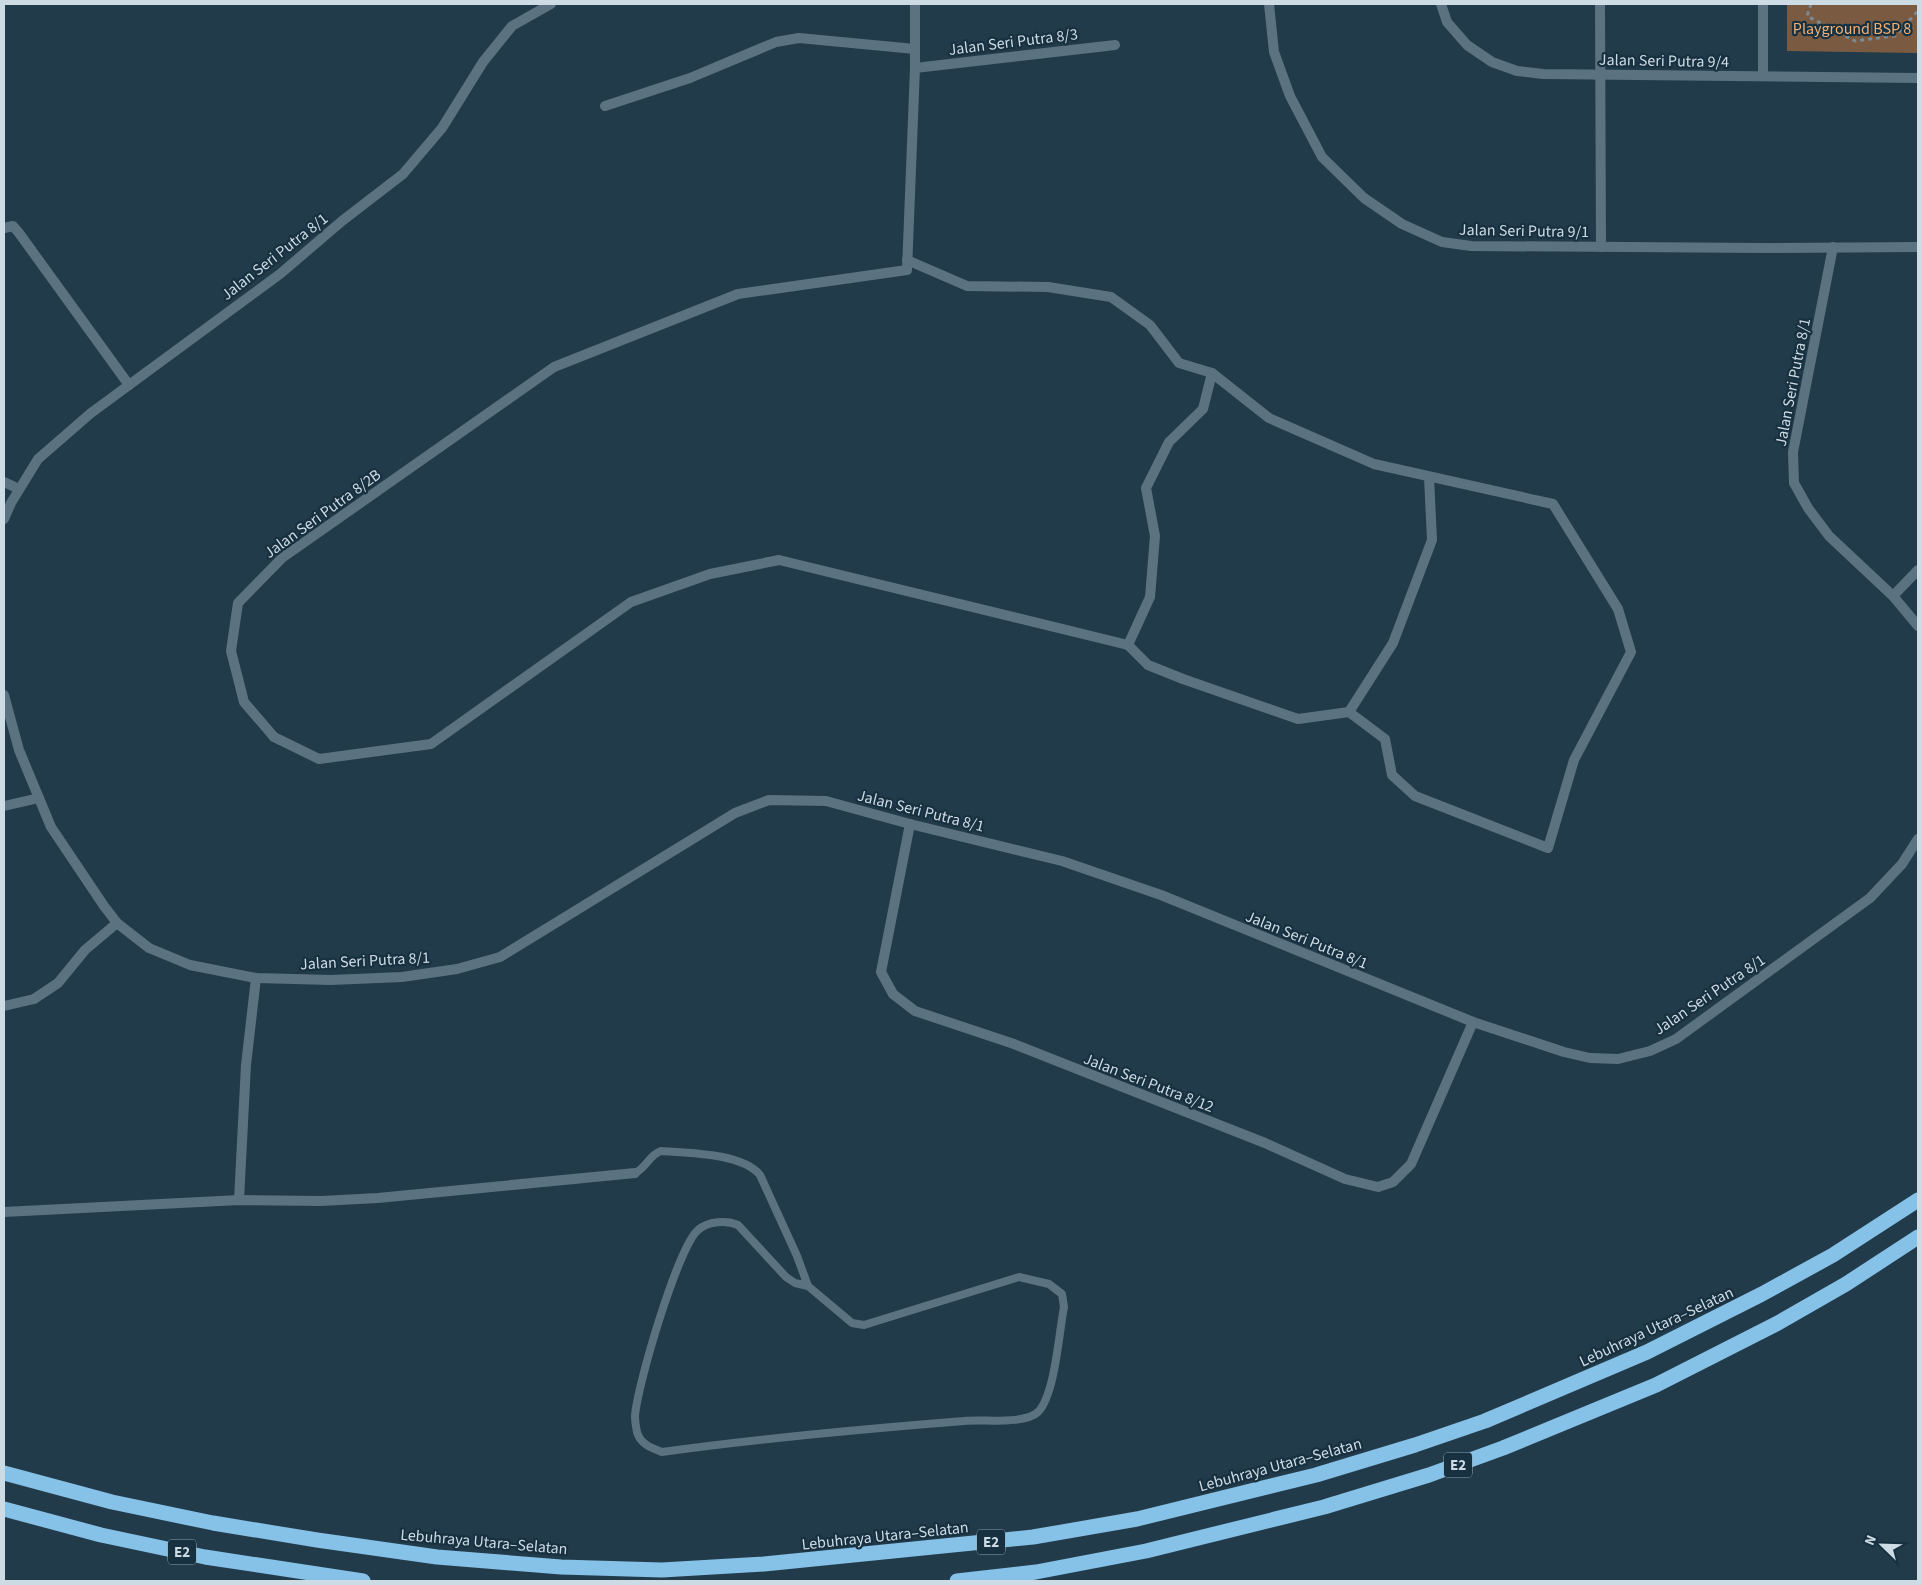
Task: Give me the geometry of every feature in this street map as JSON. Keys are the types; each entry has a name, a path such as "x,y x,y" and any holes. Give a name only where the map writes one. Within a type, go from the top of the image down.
{"highway":[{"name":"Lebuhraya Utara–Selatan","path":"4,1473 112,1502 232,1526 317,1540 437,1556 561,1567 662,1570 764,1564 1033,1537 1138,1519 1316,1474 1414,1445 1485,1421 1647,1352 1762,1294 1833,1255 1918,1200"},
{"name":"E2","path":"957,1581 1036,1572 1146,1550 1324,1506 1429,1475 1503,1448 1656,1385 1778,1323 1846,1284 1918,1237"},
{"name":"E2","path":"4,1509 101,1535 205,1557 363,1581"}],"street":[{"name":"Jalan Seri Putra 8/1","path":"4,519 10,502 38,459 91,413 280,274 342,221 402,174 442,128 483,62 512,26 551,4"},
{"path":"915,4 915,68 907,260 966,286 1048,287 1111,297 1150,325 1179,363 1212,374 1269,418 1374,464 1553,504 1618,609 1631,652 1574,760 1548,848 1415,796 1392,775 1385,739 1349,712 1298,719 1182,680 1148,665 1128,645 1150,597 1155,536 1146,488 1169,442 1203,409 1212,374"},
{"name":"Jalan Seri Putra 9/1","path":"1269,4 1274,52 1290,96 1322,157 1364,198 1402,224 1442,242 1471,246 1918,247"},
{"name":"Jalan Seri Putra 9/4","path":"1441,4 1447,22 1467,45 1492,62 1517,71 1543,74 1918,78"},
{"path":"1600,4 1601,247"},
{"path":"1763,4 1763,76"},
{"path":"605,106 690,78 776,42 798,38 915,49"},
{"name":"Jalan Seri Putra 8/3","path":"915,68 1114,45"},
{"path":"4,228 12,226 19,233 129,385"},
{"name":"Jalan Seri Putra 8/1","path":"1833,248 1792,452 1794,483 1808,508 1829,536 1893,596 1918,626"},
{"name":"Jalan Seri Putra 8/2B","path":"907,260 907,270 738,294 554,367 282,558 238,603 231,651 244,702 274,737 319,760 431,744 631,602 710,574 779,560 1128,645"},
{"path":"1349,712 1393,643 1432,540 1429,477"},
{"path":"4,482 19,489"},
{"path":"1893,596 1918,570"},
{"name":"Jalan Seri Putra 8/1","path":"4,695 19,750 51,827 104,906 118,922 149,948 190,964 256,978 332,980 402,977 457,969 500,957 735,813 769,800 826,801 910,824 1062,861 1161,895 1473,1022 1564,1052 1590,1058 1618,1059 1650,1051 1676,1039 1870,898 1902,864 1918,839"},
{"path":"4,806 39,798"},
{"name":"Jalan Seri Putra 8/12","path":"910,824 881,972 893,994 915,1010 1014,1044 1265,1142 1345,1179 1378,1187 1393,1182 1410,1164 1473,1022"},
{"path":"4,1006 34,999 58,983 85,950 118,922"},
{"path":"239,1200 246,1065 256,978"},
{"path":"4,1212 239,1200 321,1201 378,1198 635,1172"}],"lane":[{"path":"635,1172 643,1168 654,1153 661,1151 706,1155 746,1163 754,1168 760,1175 808,1286 852,1323 864,1325 1019,1278 1049,1284 1062,1294 1064,1307 1050,1388 1038,1412 1024,1420 976,1420 841,1430 662,1452 647,1446 637,1434 635,1417 645,1366 663,1309 688,1243 700,1228 723,1221 738,1225 786,1277 796,1283 808,1286"}],"path":[{"path":"1811,4 1807,16 1855,41 1895,36 1918,11"}],"green space":[{"name":"Playground BSP 8","path":"1787,4 1918,4 1918,53 1787,51"}]}
